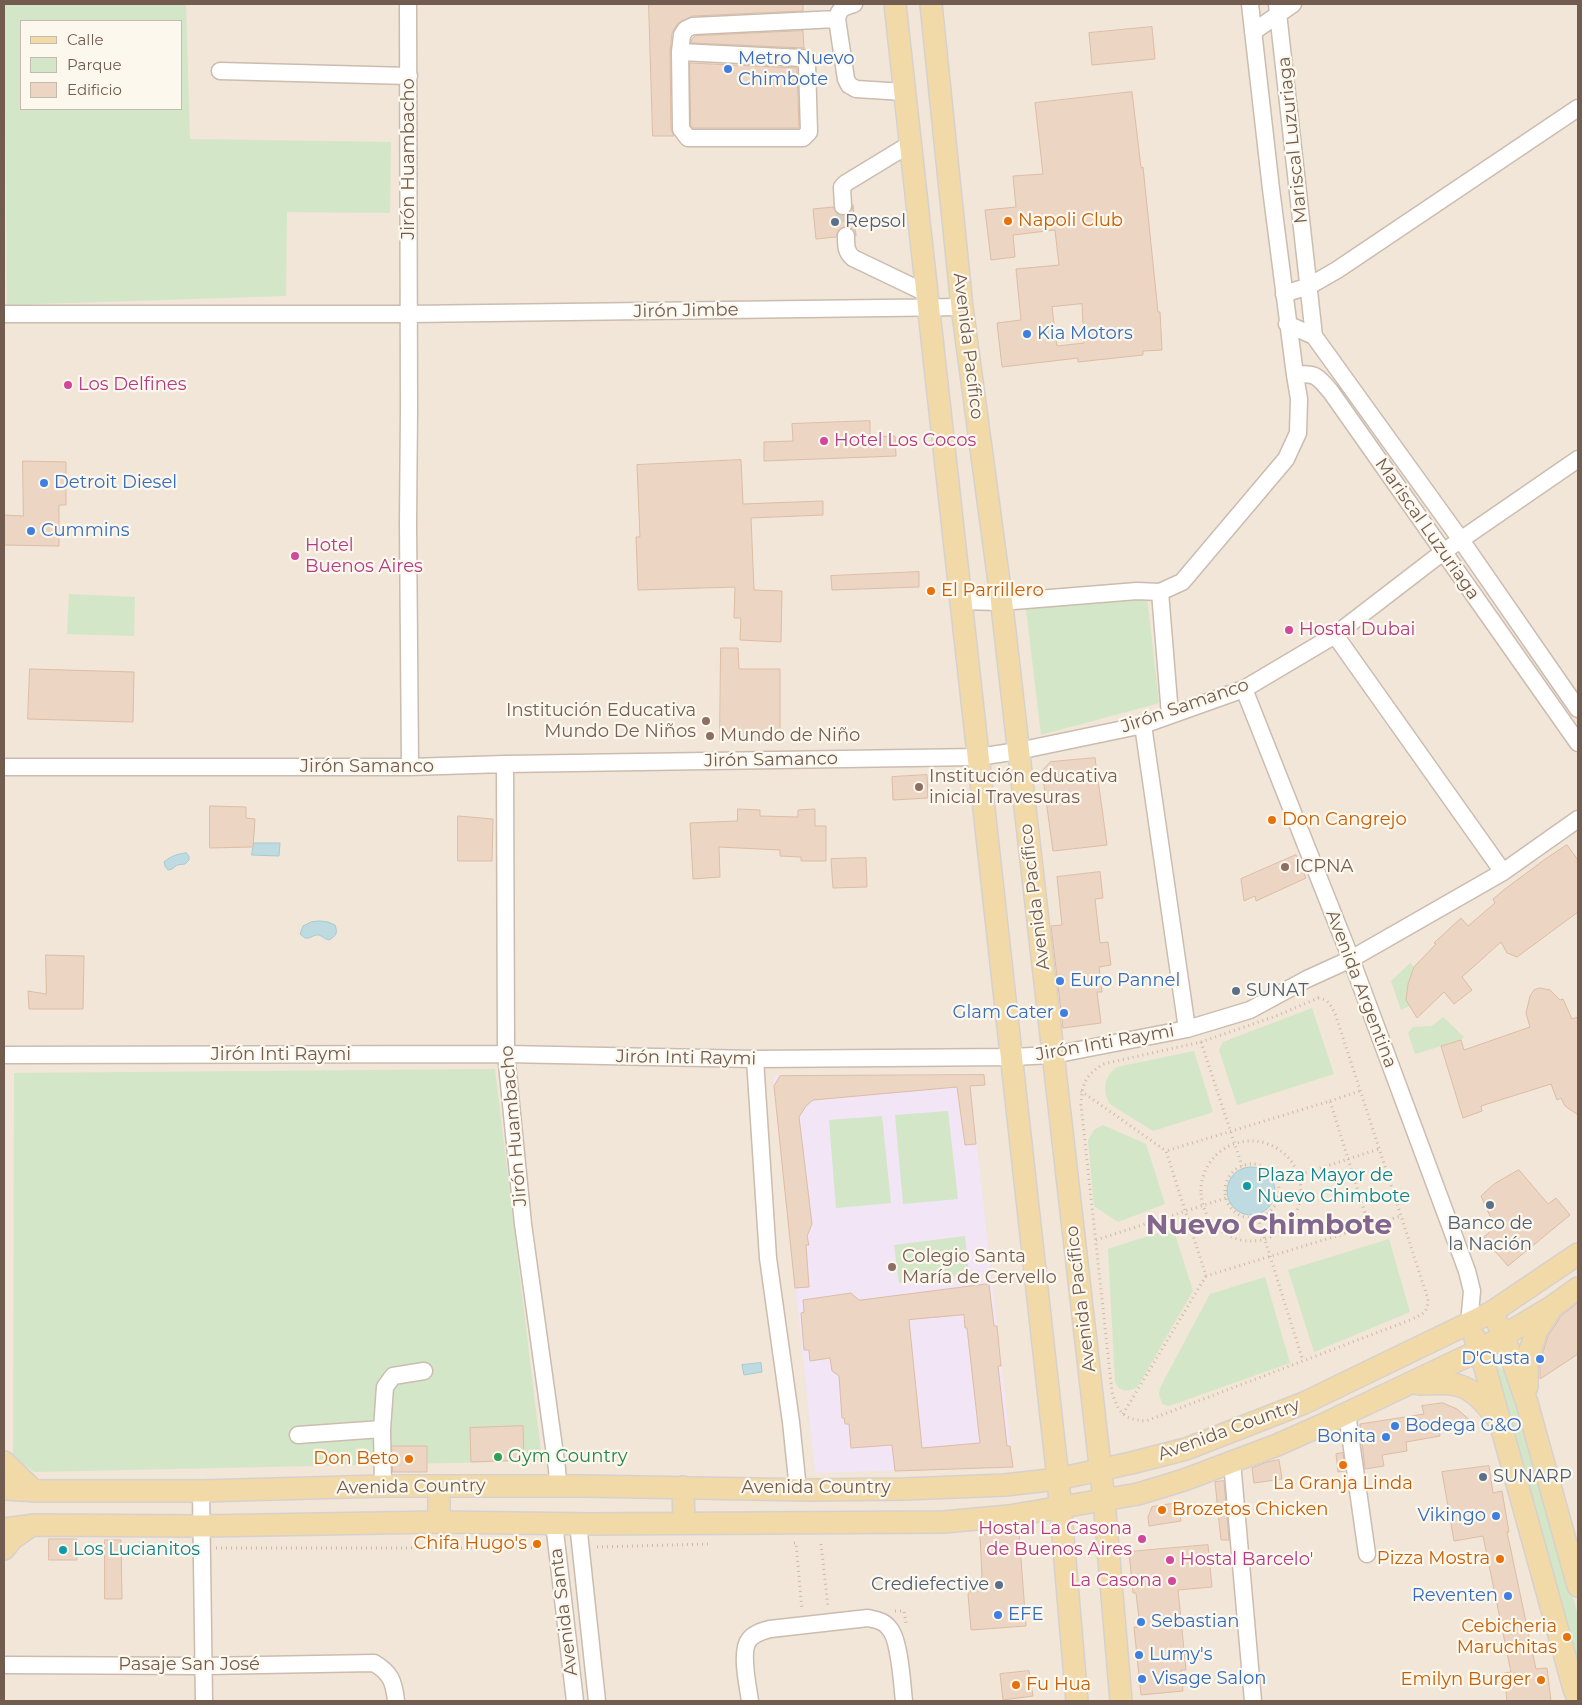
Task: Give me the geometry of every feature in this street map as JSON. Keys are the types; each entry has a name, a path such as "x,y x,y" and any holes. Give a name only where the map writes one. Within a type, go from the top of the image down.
{"main road":[{"name":"Avenida Pacífico","path":"895,4 1058,1479 1077,1701"},
{"name":"Avenida Pacífico","path":"931,4 962,308 1002,602 1104,1500 1121,1701"},
{"name":"Avenida Country","path":"4,1489 34,1491 201,1491 383,1486 684,1486 905,1489 997,1486 1058,1479 1186,1449 1304,1403 1492,1312 1578,1254"},
{"name":"Avenida Country","path":"4,1529 33,1525 203,1526 439,1522 944,1522 1009,1516 1145,1492 1184,1480 1286,1441 1480,1350 1553,1306 1578,1288"},
{"path":"1527,1403 1527,1360 1537,1330 1553,1306"},
{"name":"Avenida Argentina","path":"1492,1312 1504,1336 1527,1403 1578,1586"},
{"name":"Avenida Argentina","path":"1469,1324 1480,1350 1578,1700"},
{"path":"1406,1384 1446,1382 1463,1387 1477,1394 1501,1424"},
{"path":"4,1462 34,1491"},
{"path":"439,1486 439,1522"},
{"path":"684,1486 684,1523"},
{"path":"112,1525 124,1518 129,1511 126,1499 115,1490"},
{"path":"4,1549 12,1539 33,1525"}],"street":[{"name":"Jirón Huambacho","path":"408,4 410,767"},
{"path":"854,4 844,7 838,12 837,19 846,79 849,85 856,88 904,92"},
{"name":"Mariscal Luzuriaga","path":"1250,4 1295,375 1310,373 1320,379 1331,392 1578,743"},
{"path":"1253,32 1278,9 1293,4"},
{"name":"Mariscal Luzuriaga","path":"1278,9 1314,336"},
{"path":"680,52 803,58 807,64 809,132 803,138 688,138 681,129 680,52 682,35 686,29 693,26 837,19"},
{"path":"220,71 409,76"},
{"path":"1284,294 1309,286 1337,270 1578,108"},
{"path":"843,206 842,187 846,182 910,144"},
{"path":"846,236 849,255 927,301"},
{"name":"Jirón Jimbe","path":"4,314 409,314 927,301 962,308"},
{"name":"Mariscal Luzuriaga","path":"1288,324 1314,336 1461,540 1578,709"},
{"path":"960,601 1002,602 1160,592 1182,582 1286,459 1298,433 1299,399 1295,375"},
{"name":"Jirón Samanco","path":"4,767 410,767 978,757 1018,751 1143,725 1244,689 1335,635 1443,552 1578,459"},
{"path":"1160,592 1170,715"},
{"path":"1335,635 1503,872"},
{"name":"Avenida Argentina","path":"1244,689 1351,959 1467,1271 1472,1291 1469,1324"},
{"path":"1143,725 1187,1029"},
{"name":"Jirón Huambacho","path":"505,764 506,1054 523,1224 558,1486"},
{"name":"Jirón Inti Raymi","path":"4,1055 506,1054 755,1059 1052,1055 1187,1029 1250,1010 1307,979 1351,959 1503,872 1578,819"},
{"path":"755,1059 768,1258 791,1422 798,1489"},
{"name":"Avenida Argentina","path":"1472,1291 1492,1312"},
{"path":"383,1486 382,1430 385,1387 393,1376 424,1372"},
{"path":"1348,1413 1367,1554"},
{"path":"298,1435 382,1430"},
{"path":"1232,1462 1253,1701"},
{"path":"201,1491 204,1701"},
{"name":"Avenida Santa","path":"554,1523 575,1701"},
{"name":"Avenida Santa","path":"578,1523 596,1701"},
{"path":"750,1701 745,1652 749,1640 758,1633 770,1629 868,1618 881,1621 890,1629 896,1641 904,1701"},
{"name":"Pasaje San José","path":"4,1665 205,1666 374,1663 385,1670 394,1684 396,1701"}],"path":[{"path":"1318,998 1330,1004 1336,1016 1428,1299 1426,1312 1410,1320 1146,1422 1134,1421 1123,1414 1116,1405 1112,1392 1081,1091 1085,1080 1091,1072 1103,1064 1201,1042 1276,1016 1318,998"},
{"path":"1201,1042 1242,1166"},
{"path":"1081,1091 1166,1151 1206,1276"},
{"path":"1166,1151 1360,1091"},
{"path":"1330,1101 1369,1226"},
{"path":"1254,1140 1271,1144 1284,1153 1294,1165 1298,1175 1302,1195 1298,1211 1289,1224 1277,1234 1264,1239 1246,1241 1231,1237 1217,1227 1206,1213 1201,1196 1202,1179 1209,1163 1221,1150 1234,1143 1254,1140"},
{"path":"1277,1182 1379,1149"},
{"path":"1260,1165 1268,1169 1274,1175 1277,1182 1278,1200 1267,1214 1258,1218 1241,1216 1233,1211 1226,1198 1225,1185 1229,1176 1242,1166 1260,1165"},
{"path":"1096,1240 1226,1198"},
{"path":"1123,1414 1206,1276 1401,1216"},
{"path":"1258,1218 1303,1361"},
{"path":"786,1543 796,1543 803,1626"},
{"path":"591,1547 710,1544"},
{"path":"821,1544 830,1623"},
{"path":"203,1548 541,1548"}],"shaded area":[{"path":"4,4 1578,4 1578,1701 4,1701"},
{"name":"Colegio Santa María de Cervello","path":"969,1075 1013,1467 815,1473 773,1076"}],"green space":[{"path":"4,4 186,4 190,139 391,142 390,213 287,212 286,296 7,305"},
{"path":"69,594 135,597 134,636 67,634"},
{"path":"1147,596 1159,703 1041,735 1026,609"},
{"path":"1410,963 1414,967 1407,986 1409,1006 1401,1010 1391,981"},
{"path":"1312,1008 1334,1074 1237,1105 1219,1050 1223,1042"},
{"path":"1443,1017 1464,1037 1461,1040 1415,1054 1408,1033 1413,1027 1432,1026"},
{"path":"1194,1051 1213,1112 1153,1131 1110,1104 1107,1099 1105,1089 1107,1079 1117,1067"},
{"path":"495,1069 542,1461 34,1472 13,1456 14,1073"},
{"path":"948,1111 958,1199 903,1204 895,1115"},
{"path":"882,1116 891,1203 836,1208 829,1120"},
{"path":"1103,1125 1146,1144 1165,1204 1118,1222 1094,1206 1088,1140 1094,1130"},
{"path":"1173,1228 1193,1291 1138,1386 1132,1390 1122,1390 1115,1382 1108,1249"},
{"path":"965,1236 969,1274 899,1283 894,1245"},
{"path":"1389,1239 1410,1312 1314,1352 1288,1270"},
{"path":"1265,1277 1290,1363 1169,1406 1162,1404 1159,1393 1161,1386 1210,1294"},
{"path":"1498,1367 1509,1374 1578,1615 1578,1677 1487,1374"}],"water":[{"path":"254,843 280,843 279,856 252,855"},
{"path":"186,853 189,856 189,860 185,864 177,865 168,870 164,862 169,858"},
{"path":"320,921 335,925 335,936 329,940 320,935 305,938 300,934 303,926 311,922"},
{"path":"1251,1167 1260,1169 1268,1174 1273,1182 1275,1191 1273,1200 1268,1208 1260,1213 1251,1215 1242,1213 1234,1208 1229,1200 1227,1191 1229,1182 1234,1174 1242,1169"},
{"path":"761,1363 762,1372 744,1375 742,1365"}],"building":[{"path":"649,4 803,4 803,11 693,16 678,23 672,33 670,52 671,129 674,136 653,136"},
{"path":"1152,27 1155,59 1092,65 1089,33"},
{"path":"803,31 804,48 691,43 695,36"},
{"path":"690,63 797,68 799,128 693,128 691,126"},
{"path":"1132,92 1141,168 1143,167 1158,312 1160,312 1162,350 1143,351 1143,355 1078,362 1078,358 1002,367 997,323 1021,320 1016,269 1059,265 1055,230 1013,235 1015,257 991,260 985,210 1016,207 1013,176 1043,174 1035,103","holes":["1082,304 1084,343 1057,346 1052,307"]},
{"name":"Repsol","path":"853,205 856,236 851,228 845,226 838,231 836,237 816,239 813,209 833,207 838,215 844,216 852,211"},
{"name":"Hotel Los Cocos","path":"870,421 870,437 895,436 896,456 764,461 764,442 793,441 792,424"},
{"path":"741,460 743,504 823,501 823,515 751,518 754,590 782,591 781,642 740,640 741,618 734,618 735,587 638,590 636,537 640,537 637,465"},
{"path":"23,461 66,462 66,505 59,505 59,546 4,545 4,515 23,516"},
{"path":"919,572 919,587 832,590 831,576"},
{"path":"721,648 738,648 739,669 780,669 780,740 720,740"},
{"path":"30,669 134,672 133,722 28,719"},
{"path":"1095,758 1107,845 1053,851 1042,771 1050,762"},
{"path":"927,775 928,798 893,800 892,777"},
{"path":"210,806 246,807 246,818 255,819 253,847 210,848"},
{"path":"738,809 760,810 760,816 798,817 798,810 815,809 815,826 826,826 826,861 801,861 801,857 780,856 780,850 719,847 720,877 693,879 690,823 737,821"},
{"path":"458,816 493,819 492,861 458,861"},
{"path":"1567,845 1578,860 1578,912 1517,957 1507,953 1501,942 1462,977 1472,990 1454,1004 1444,992 1417,1018 1406,1000 1408,984 1414,967 1436,944 1434,943 1461,918 1468,926 1495,903 1493,899 1505,889"},
{"name":"ICPNA","path":"1296,855 1306,878 1256,901 1255,896 1244,901 1241,879"},
{"path":"866,858 867,887 833,888 831,859"},
{"path":"1100,872 1103,898 1095,899 1100,943 1108,942 1111,965 1099,967 1102,992 1097,992 1101,1023 1063,1028 1051,926 1062,925 1057,877"},
{"path":"46,955 84,956 83,1009 29,1009 28,991 46,994"},
{"path":"1540,988 1550,990 1560,1000 1563,999 1572,1019 1578,1017 1578,1115 1565,1106 1561,1098 1557,1100 1551,1084 1481,1106 1482,1111 1463,1118 1441,1046 1461,1040 1464,1050 1530,1027 1526,1013 1530,996 1534,990"},
{"path":"984,1075 985,1085 970,1086 976,1144 965,1145 957,1087 813,1100 806,1106 799,1117 812,1224 807,1236 809,1245 806,1245 809,1287 795,1288 774,1086 780,1076"},
{"path":"1519,1170 1548,1204 1556,1198 1570,1215 1508,1266 1484,1237 1495,1227 1481,1196 1494,1184"},
{"path":"989,1284 994,1326 997,1326 1001,1366 998,1366 1007,1446 1010,1446 1013,1467 895,1471 892,1445 851,1448 849,1424 845,1424 844,1418 842,1418 839,1376 832,1371 830,1358 810,1361 809,1350 804,1350 801,1313 804,1312 803,1300 851,1293 859,1300","holes":["964,1315 965,1328 967,1328 980,1443 922,1448 909,1320"]},
{"path":"1578,1303 1578,1354 1540,1379 1540,1361 1548,1336 1561,1316"},
{"path":"1443,1403 1457,1409 1472,1422 1439,1427 1440,1436 1406,1442 1407,1451 1382,1455 1384,1466 1365,1469 1360,1424 1424,1414 1422,1406"},
{"path":"523,1426 524,1460 471,1462 470,1428"},
{"name":"Don Beto","path":"392,1446 427,1446 427,1472 393,1472"},
{"path":"1343,1453 1345,1471 1338,1472 1336,1454"},
{"path":"1279,1460 1282,1479 1254,1483 1252,1468"},
{"path":"1489,1466 1493,1493 1502,1491 1509,1532 1507,1532 1536,1669 1547,1668 1551,1701 1507,1701 1504,1673 1511,1672 1483,1536 1454,1541 1442,1472"},
{"path":"1224,1481 1229,1540 1221,1540 1215,1482"},
{"path":"1178,1503 1181,1521 1149,1526 1148,1517 1152,1507"},
{"path":"1019,1533 1026,1626 971,1630 968,1594 982,1577 980,1535"},
{"name":"Los Lucianitos","path":"49,1539 77,1539 77,1560 49,1560"},
{"path":"105,1540 121,1540 122,1599 105,1599"},
{"path":"1208,1545 1212,1587 1178,1590 1186,1670 1181,1670 1183,1691 1141,1695 1134,1627 1140,1627 1136,1593 1133,1593 1129,1552"},
{"name":"Fu Hua","path":"1029,1671 1033,1696 1003,1700 1000,1674"}],"tunnel":[{"path":"843,206 846,236"}],"place":[{"name":"Metro Nuevo Chimbote","path":"728,69"},
{"name":"Napoli Club","path":"1008,221"},
{"name":"Repsol","path":"835,222"},
{"name":"Kia Motors","path":"1027,334"},
{"name":"Los Delfines","path":"68,385"},
{"name":"Hotel Los Cocos","path":"824,441"},
{"name":"Detroit Diesel","path":"44,483"},
{"name":"Cummins","path":"31,531"},
{"name":"Hotel Buenos Aires","path":"295,556"},
{"name":"El Parrillero","path":"931,591"},
{"name":"Hostal Dubai","path":"1289,630"},
{"name":"Institución Educativa Mundo De Niños","path":"706,721"},
{"name":"Mundo de Niño","path":"710,736"},
{"name":"Institución educativa inicial Travesuras","path":"919,787"},
{"name":"Don Cangrejo","path":"1272,820"},
{"name":"ICPNA","path":"1285,867"},
{"name":"Euro Pannel","path":"1060,981"},
{"name":"SUNAT","path":"1236,991"},
{"name":"Glam Cater","path":"1064,1013"},
{"name":"Plaza Mayor de Nuevo Chimbote","path":"1247,1186"},
{"name":"Banco de la Nación","path":"1490,1205"},
{"name":"Colegio Santa María de Cervello","path":"892,1267"},
{"name":"D'Custa","path":"1540,1359"},
{"name":"Bodega G&O","path":"1395,1426"},
{"name":"Bonita","path":"1386,1437"},
{"name":"Gym Country","path":"498,1457"},
{"name":"Don Beto","path":"409,1459"},
{"name":"La Granja Linda","path":"1343,1465"},
{"name":"SUNARP","path":"1483,1477"},
{"name":"Brozetos Chicken","path":"1162,1510"},
{"name":"Vikingo","path":"1496,1516"},
{"name":"Hostal La Casona de Buenos Aires","path":"1142,1539"},
{"name":"Chifa Hugo's","path":"537,1544"},
{"name":"Los Lucianitos","path":"63,1550"},
{"name":"Pizza Mostra","path":"1500,1559"},
{"name":"Hostal Barcelo'","path":"1170,1560"},
{"name":"La Casona","path":"1172,1581"},
{"name":"Crediefective","path":"999,1585"},
{"name":"Reventen","path":"1508,1596"},
{"name":"EFE","path":"998,1615"},
{"name":"Sebastian","path":"1141,1622"},
{"name":"Cebicheria Maruchitas","path":"1567,1637"},
{"name":"Lumy's","path":"1139,1655"},
{"name":"Visage Salon","path":"1142,1679"},
{"name":"Emilyn Burger","path":"1541,1680"},
{"name":"Fu Hua","path":"1016,1685"}],"district":[{"name":"Nuevo Chimbote","path":"1269,1226"}]}
